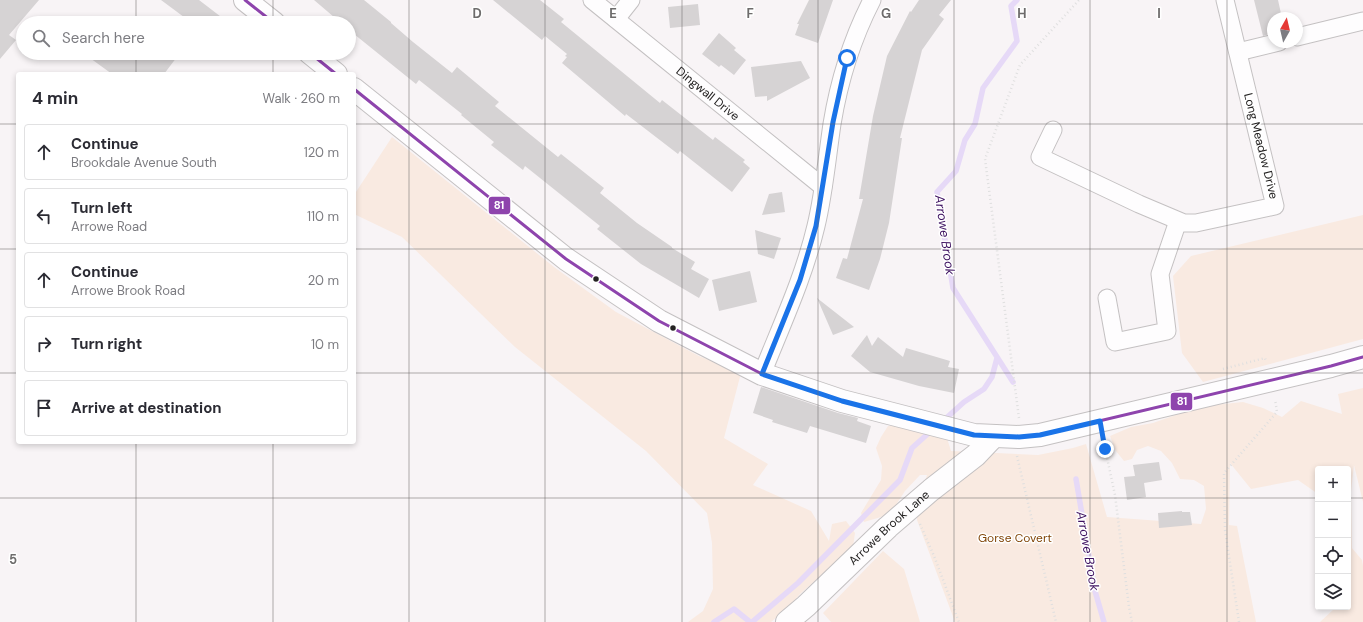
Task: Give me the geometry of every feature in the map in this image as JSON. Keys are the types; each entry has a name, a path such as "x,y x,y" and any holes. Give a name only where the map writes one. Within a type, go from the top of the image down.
{"street":[{"path":"245,0 265,16"},
{"name":"Dingwall Drive","path":"592,0 823,187"},
{"path":"616,19 631,0"},
{"path":"762,374 800,280 816,226 833,122 847,58 861,21 872,0"},
{"name":"Long Meadow Drive","path":"1053,130 1040,157 1139,204 1184,223 1196,223 1275,206 1225,0"},
{"path":"1303,36 1363,21"},
{"path":"1238,52 1267,45"},
{"path":"319,60 334,72"},
{"path":"356,91 566,259 659,321 762,374 842,401 925,422 950,430 974,435 1009,431 1040,435 1331,366 1363,357"},
{"path":"1107,298 1115,342 1167,330 1160,274 1178,220"},
{"name":"Arrowe Brook Lane","path":"787,622 806,606 888,526 930,490 1009,431"}],"path":[{"path":"1056,622 1009,431 985,159 1020,65 1079,0"},
{"path":"1219,371 1265,358 1272,380 1277,412 1224,473 1225,530 1239,622"},
{"path":"1100,421 1115,496 1132,622"},
{"path":"912,506 934,556 959,622"}],"green space":[{"path":"392,137 554,267 616,312 699,356 741,373 724,438 768,464 753,485 811,511 829,541 832,524 846,521 855,533 853,547 771,622 688,622 703,611 713,589 712,543 707,513 646,451 515,347 402,237 356,215 356,192"},
{"path":"1363,215 1363,339 1203,382 1182,353 1173,276 1191,256"},
{"name":"Gorse Covert","path":"1363,388 1363,502 1354,465 1351,492 1351,466 1315,466 1315,492 1298,480 1251,489 1230,463 1229,525 1237,526 1256,622 955,622 917,520 917,503 927,475 920,475 905,491 892,511 881,517 864,522 861,513 881,480 882,466 876,448 888,426 899,425 946,435 951,451 1038,455 1086,444 1107,517 1201,524 1206,509 1204,486 1194,480 1180,479 1172,463 1161,451 1148,446 1137,450 1132,459 1124,461 1116,451 1110,436 1131,427 1153,423 1190,410 1214,405 1243,402 1263,408 1282,417 1301,401 1342,414 1338,394"},
{"name":"Gorse Covert","path":"1351,492 1352,548 1362,560 1363,566 1363,622 1320,622 1333,610 1351,610"},
{"path":"883,551 904,569 920,622 831,622 823,613"}],"building":[{"path":"0,0 39,0 25,16 16,16 16,27 9,35 16,40 0,59"},
{"path":"161,0 199,0 220,16 183,16"},
{"path":"314,0 364,0 452,73 457,67 499,102 495,106 558,157 561,154 604,188 600,193 637,223 672,248 695,262 691,269 709,279 699,298 641,264 597,229 600,226 525,166 523,170 491,145 494,142 461,115 462,114 419,80 416,84 356,36 356,16 333,16"},
{"path":"493,0 540,0 564,19 561,22 660,103 662,100 713,140 715,137 745,160 743,162 750,168 732,192 680,151 678,154 626,114 625,116 562,63 567,57 565,56 567,54 545,36 542,40"},
{"path":"809,0 833,0 818,43 795,35 799,24 797,24"},
{"path":"919,0 951,0 939,15 944,19 922,50 900,138 902,138 889,223 880,259 869,290 836,278 843,258 847,259 863,199 859,199 873,116 887,56 910,11 911,12"},
{"path":"1254,0 1278,0 1281,12 1267,12 1267,35 1263,36"},
{"path":"698,4 700,25 670,28 668,7"},
{"path":"719,33 736,48 734,50 746,60 734,75 721,65 719,67 702,54"},
{"path":"93,60 175,60 166,72 109,72"},
{"path":"801,61 810,78 767,101 767,96 755,97 751,67"},
{"path":"782,192 785,212 762,215 769,194"},
{"path":"755,230 781,238 774,259 758,254"},
{"path":"750,271 757,302 719,311 712,280"},
{"path":"817,298 854,327 833,335"},
{"path":"867,335 872,346 878,337 903,357 906,348 950,361 948,367 959,369 954,393 919,386 870,372 851,356"},
{"path":"761,387 838,413 858,418 857,421 871,426 866,443 810,426 807,433 772,422 773,420 753,413"},
{"path":"1159,462 1162,480 1144,483 1146,497 1127,500 1124,477 1135,476 1133,465"},
{"path":"1182,511 1190,512 1192,525 1159,528 1158,513"}],"waterway":[{"name":"Arrowe Brook","path":"1013,382 953,288 937,192 956,171 965,140 975,124 983,88 1017,41 1011,6 1017,0"},
{"path":"943,421 964,402 984,389 992,377 997,358"},
{"path":"752,622 798,583 900,480 912,448 932,430"},
{"name":"Arrowe Brook","path":"1076,479 1095,591 1104,622"},
{"path":"714,622 734,609 750,622"}],"transit line":[{"name":"81","path":"245,0 265,16"},
{"name":"81","path":"319,60 334,72"},
{"name":"81","path":"356,91 566,259 659,321 762,374 842,401 974,435 1019,437 1040,435 1331,366 1363,357"}],"route":[{"path":"847,58 833,122 816,226 800,280 762,374 842,401 974,435 1019,437 1040,435 1100,421 1105,449"}]}
